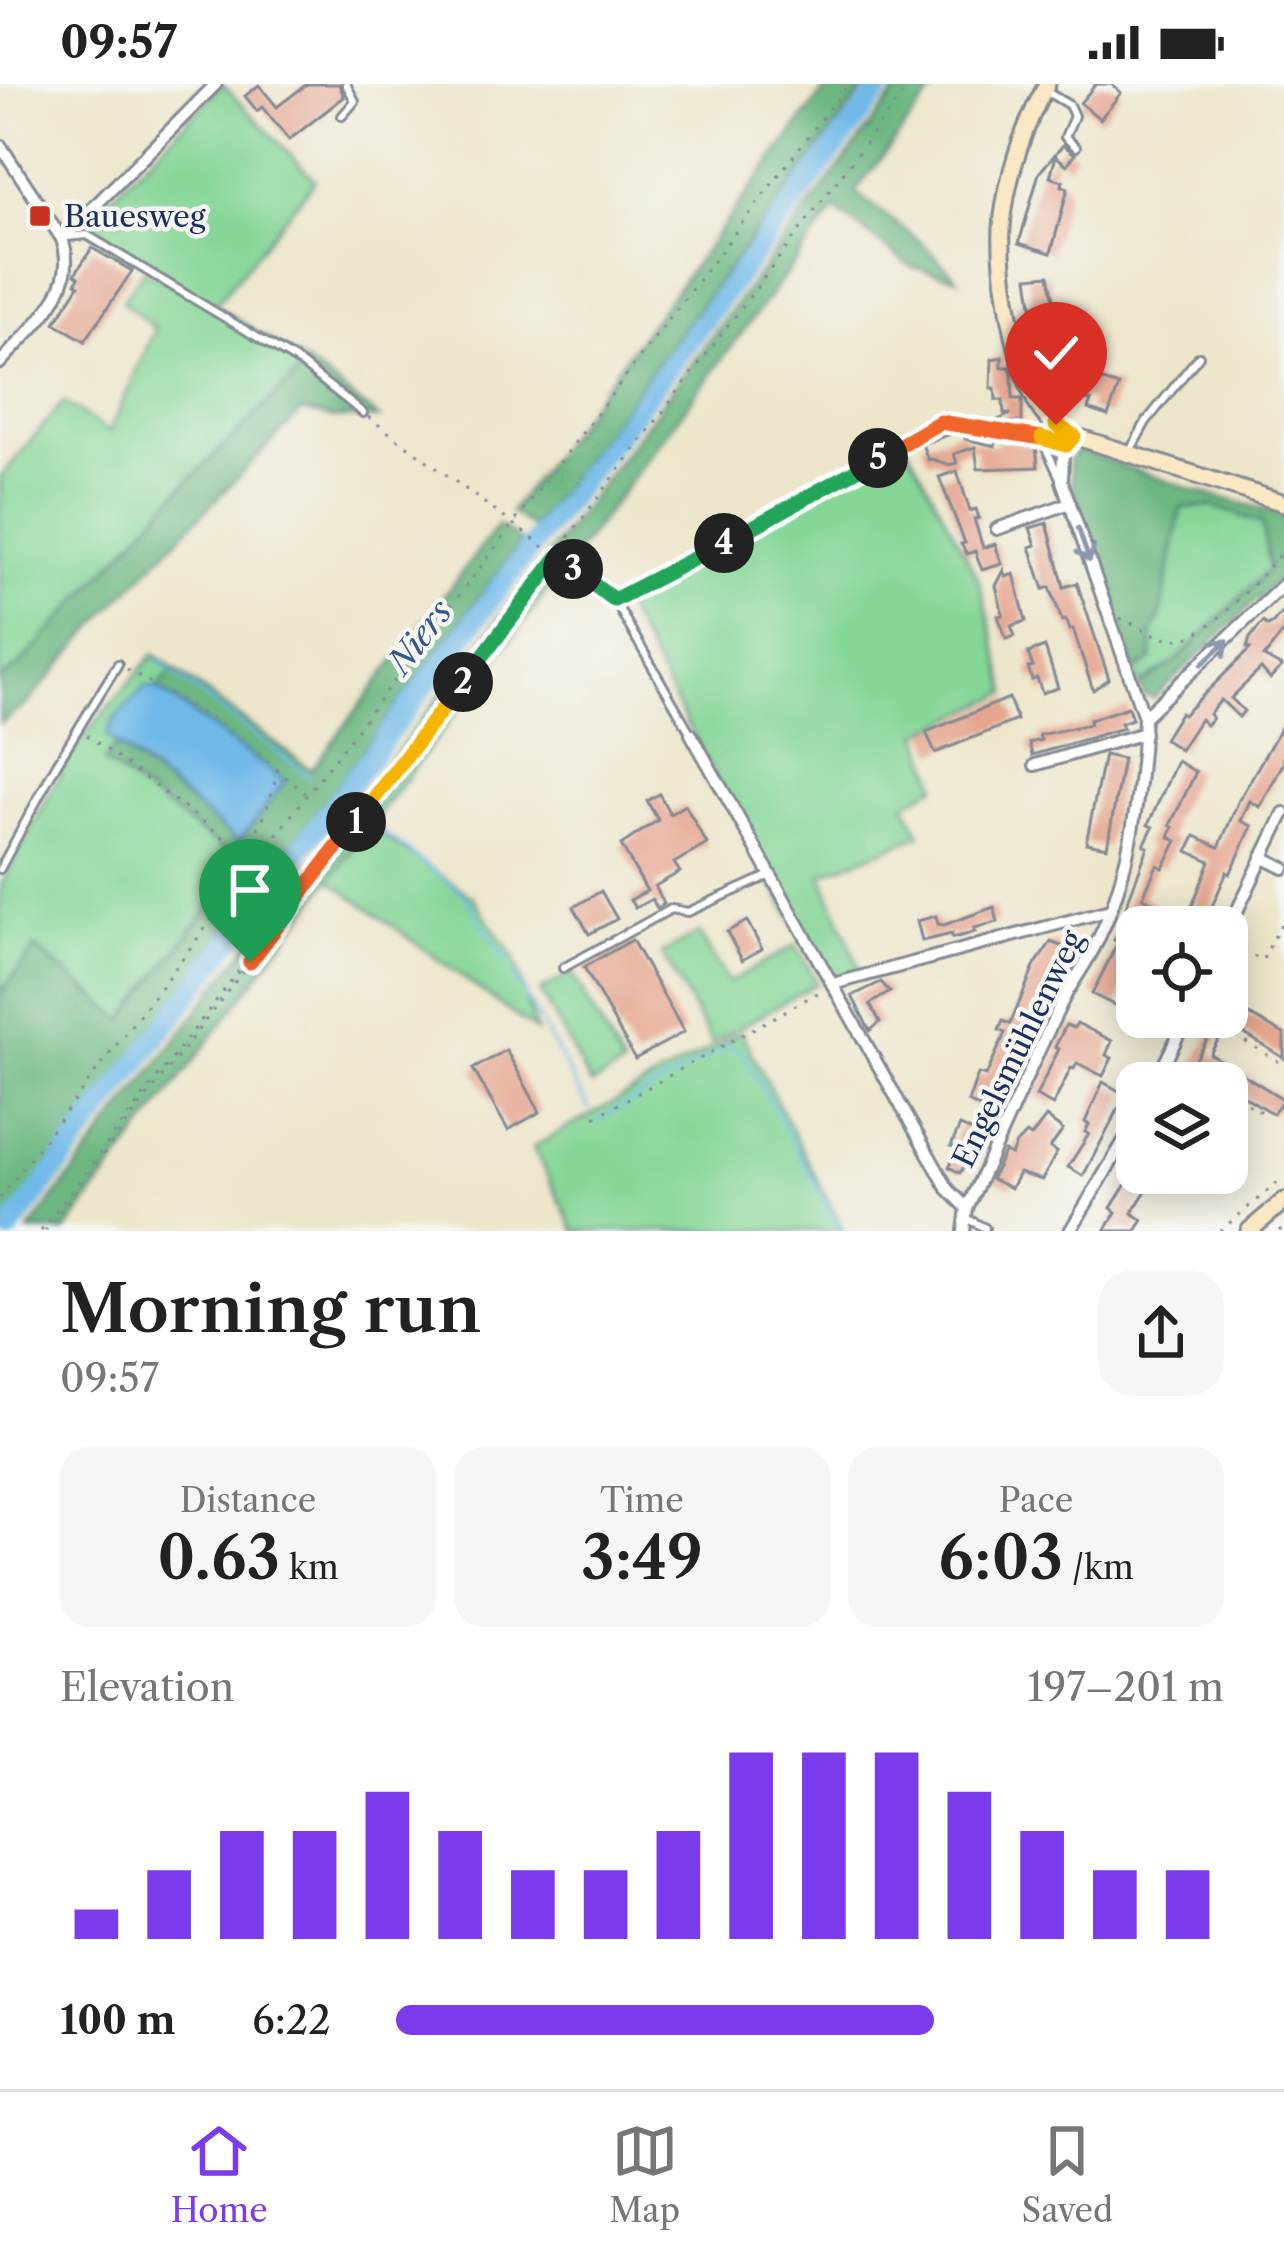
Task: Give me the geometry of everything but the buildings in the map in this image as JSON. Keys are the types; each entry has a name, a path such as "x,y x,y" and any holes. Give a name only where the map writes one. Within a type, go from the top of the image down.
{"street":[{"path":"62,239 216,84"},
{"path":"1045,87 1015,159 1002,219 1004,278 1014,333 1036,402 1047,418 1074,436 1284,503"},
{"path":"0,145 62,239 68,257 66,283 0,363"},
{"path":"1062,481 1063,453 1074,436"},
{"name":"Engelsmühlenweg","path":"964,1223 1066,994 1097,943 1110,910 1125,859 1144,733 1144,717 1062,481"},
{"path":"997,529 1070,503"},
{"path":"1144,717 1284,584"},
{"path":"1035,765 1144,733"},
{"name":"Engelsmühlenweg","path":"691,734 964,1223"},
{"path":"1240,906 1284,813"},
{"path":"1262,857 1284,868"},
{"name":"Engelsmühlenweg","path":"833,984 1110,910"},
{"path":"1166,1062 1177,1038"},
{"path":"1070,1231 1116,1154"},
{"path":"1249,1231 1284,1202"}],"lane":[{"path":"342,116 356,101 346,84"},
{"path":"1045,87 1069,105 1074,116 1065,137 1076,147"},
{"path":"62,239 87,235 300,363 363,413"},
{"path":"1128,454 1146,422 1198,356"},
{"path":"909,440 940,422 1041,438 1062,481"},
{"path":"554,555 614,600 691,734"},
{"path":"0,869 77,728 118,664"},
{"path":"563,968 671,909 688,912 771,874"},
{"path":"964,1223 985,1228"}],"path":[{"path":"0,1198 848,84"},
{"path":"43,1231 910,84"},
{"path":"363,413 554,555"},
{"path":"614,600 909,440"},
{"path":"1108,613 1159,636 1187,637 1226,611 1284,550"},
{"path":"118,664 211,717 306,794"},
{"path":"77,728 238,848 263,819 278,770"},
{"path":"1248,951 1262,961 1284,918"},
{"path":"596,1117 833,984"},
{"path":"1239,1038 1281,1063"},
{"path":"1169,1055 1180,1062"},
{"path":"1248,1104 1264,1114"},
{"path":"1220,1231 1284,1177"}],"green space":[{"path":"829,84 868,84 532,528 510,512"},
{"path":"902,84 939,84 855,192 923,244 957,278 910,266 835,209 66,1231 29,1231 553,548"},
{"path":"223,85 315,180 215,305 308,364 182,487 19,666 0,679 0,478 63,402 109,432 155,329 122,301 143,271 200,297 82,226"},
{"path":"308,364 379,418 332,418 302,411 108,611 26,705 0,723 0,679 19,666 182,487"},
{"path":"903,438 979,580 1008,693 920,733 937,785 905,804 921,835 822,874 859,968 827,985 623,605"},
{"path":"1081,451 1189,489 1284,515 1284,574 1154,698 1144,696 1139,685 1177,661 1269,569 1262,523 1213,506 1181,508 1160,618 1152,633 1152,660 1134,671 1073,487 1069,461"},
{"path":"1213,506 1262,523 1269,569 1177,661 1139,685 1134,671 1151,659 1152,633 1160,618 1181,508"},
{"path":"498,525 521,542 0,1229 0,994 35,948 124,1020 242,863 104,762 116,745 239,841 284,781 157,688 174,669 311,770"},
{"path":"154,654 174,669 157,688 285,781 239,842 115,746 105,762 242,863 124,1021 36,948 0,994 0,887 74,748"},
{"path":"368,826 473,897 514,959 536,1031 329,879"},
{"path":"699,933 728,983 796,945 817,983 712,1043 662,954"},
{"path":"572,973 623,1067 591,1085 540,991"},
{"path":"741,1032 844,1231 575,1231 533,1147"}],"water":[{"path":"144,688 157,688 285,781 239,842 107,736 113,720"}],"waterway":[{"name":"Niers","path":"9,1231 884,84"},
{"path":"155,659 310,777"},
{"path":"373,825 464,894 507,964"},
{"path":"513,974 589,1109"},
{"path":"597,1121 728,1046 741,1050 842,1231"}],"place":[{"name":"Bauesweg","path":"40,216"}],"route":[{"path":"250,962 558,557 614,600 940,422 1066,445 1074,436 1056,425"}]}
